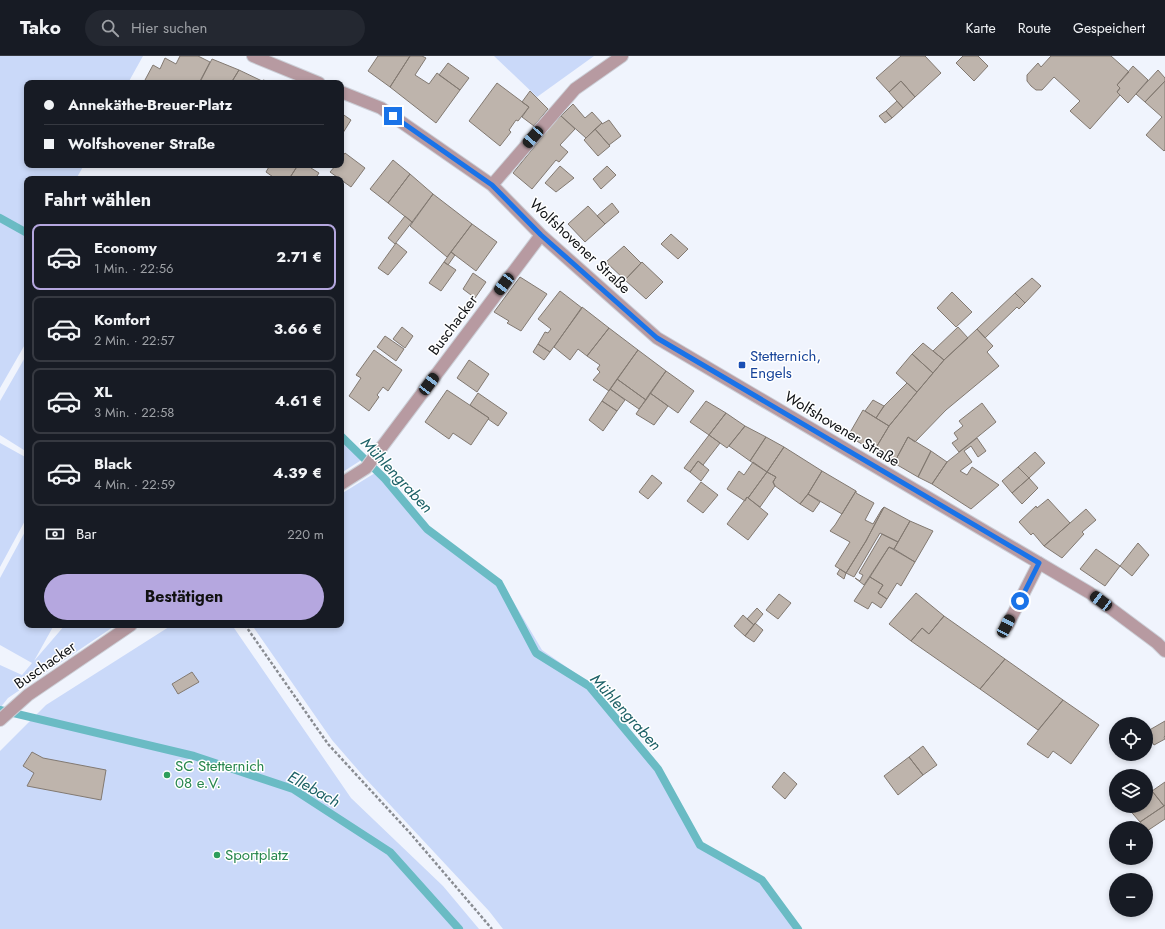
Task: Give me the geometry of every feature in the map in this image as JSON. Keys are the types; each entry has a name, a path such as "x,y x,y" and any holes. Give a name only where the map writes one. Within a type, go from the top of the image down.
{"street":[{"path":"253,56 312,80"},
{"path":"492,185 575,89 622,56"},
{"name":"Wolfshovener Straße","path":"344,93 381,108 492,185 541,235 657,338 1090,593 1165,651"},
{"name":"Buschacker","path":"344,482 366,468 541,235"},
{"path":"1006,626 1039,563"},
{"name":"Buschacker","path":"0,720 28,695 127,628"}],"path":[{"path":"247,628 328,744 410,834 492,929"}],"shaded area":[{"path":"0,56 143,56 130,80 24,80 24,168 82,168 78,176 24,176 24,346 0,388"},
{"path":"494,56 594,56 537,97"},
{"path":"24,359 24,450 0,435 0,401"},
{"path":"344,437 363,459 344,471"},
{"path":"0,443 24,456 24,523 0,567"},
{"path":"375,473 426,530 500,579 542,650 594,686 660,768 702,844 763,877 801,929 503,929 489,911 365,778 332,740 254,628 344,628 344,492"},
{"path":"24,534 24,628 52,628 34,661 62,628 112,628 8,698 0,708 0,665 22,675 32,663 0,645 0,578"},
{"name":"SC Stetternich 08 e.V.","path":"167,628 234,628 351,798 443,886 479,929 0,929 0,751 46,705"}],"building":[{"path":"180,56 198,56 210,62 201,80 145,80 153,65 160,69 165,58 176,64"},
{"path":"378,56 410,56 390,87 368,71"},
{"path":"410,56 422,56 426,58 415,75 429,84 437,73 460,90 436,123 390,87"},
{"path":"901,56 925,56 941,73 915,97 901,81 889,92 876,78"},
{"path":"963,56 978,56 988,66 974,81 956,63"},
{"path":"1051,56 1111,56 1129,72 1117,85 1120,88 1117,92 1120,95 1090,129 1070,111 1080,101 1054,77 1042,90 1036,90 1027,81 1027,75 1038,63 1041,67"},
{"path":"212,59 239,70 233,80 201,80"},
{"path":"448,63 469,78 460,90 439,75"},
{"path":"1133,66 1148,80 1128,103 1117,92 1120,88 1117,85"},
{"path":"239,70 260,80 233,80"},
{"path":"1158,70 1165,78 1165,81 1145,102 1136,94"},
{"path":"901,81 915,97 903,108 889,92"},
{"path":"1165,81 1164,151 1146,135 1162,117 1145,102"},
{"path":"497,83 529,107 518,121 516,120 509,130 511,132 500,146 469,121"},
{"path":"530,91 548,109 534,126 522,117 529,107 522,102"},
{"path":"897,101 903,108 892,118 886,111"},
{"path":"573,104 585,118 592,112 602,123 586,138 561,116"},
{"path":"886,111 892,118 885,123 879,116"},
{"path":"344,115 351,120 344,131"},
{"path":"561,116 575,129 560,145 568,152 559,162 556,160 532,189 513,173"},
{"path":"609,120 621,136 609,145 595,129 602,123"},
{"path":"595,129 610,146 598,156 584,140"},
{"path":"345,153 365,168 351,187 344,182 344,176 336,176 330,172 333,168 344,168"},
{"path":"393,160 410,174 388,203 370,189"},
{"path":"560,166 574,178 556,192 545,183"},
{"path":"607,166 616,175 601,189 593,179"},
{"path":"268,168 296,168 291,176 272,176 266,172"},
{"path":"296,168 311,168 319,173 317,176 291,176"},
{"path":"410,174 433,194 412,222 388,203"},
{"path":"433,194 472,224 447,257 410,226"},
{"path":"612,203 619,212 605,224 597,216"},
{"path":"588,206 605,224 585,242 568,224"},
{"path":"405,216 412,222 395,244 388,238"},
{"path":"472,224 497,242 476,271 451,252"},
{"path":"671,234 688,249 678,259 661,244"},
{"path":"396,243 407,252 388,275 378,268"},
{"path":"624,246 641,263 625,280 606,262"},
{"path":"451,252 455,255 448,265 444,262"},
{"path":"444,262 456,270 441,291 429,283"},
{"path":"642,262 663,282 646,299 625,280"},
{"path":"473,273 486,282 475,298 463,289"},
{"path":"520,277 547,294 521,331 507,323 509,321 494,312"},
{"path":"1032,278 1041,286 1025,303 1015,293"},
{"path":"560,291 582,308 550,352 538,344 545,332 548,333 551,329 538,319"},
{"path":"952,292 972,312 956,327 937,308"},
{"path":"1015,293 1025,303 1019,309 1017,307 985,338 977,329"},
{"path":"582,307 609,328 587,356 578,349 570,360 554,347"},
{"path":"402,327 413,336 405,348 393,339"},
{"path":"958,327 968,338 944,360 933,351"},
{"path":"609,328 638,350 609,391 593,380 600,372 597,369 600,365 587,356"},
{"path":"977,329 993,346 987,352 999,366 946,410 915,442 908,437 894,463 874,451 889,426 944,360"},
{"path":"385,336 404,349 396,361 377,347"},
{"path":"923,343 944,360 933,373 912,354"},
{"path":"538,344 550,352 544,360 533,352"},
{"path":"374,350 402,370 388,391 383,387 377,395 379,397 369,411 349,396 361,378 356,375"},
{"path":"638,350 666,371 646,400 617,379"},
{"path":"912,354 933,373 917,392 896,373"},
{"path":"469,360 489,374 477,392 457,378"},
{"path":"666,371 694,391 678,413 650,393"},
{"path":"617,379 646,400 639,409 610,389"},
{"path":"907,383 917,392 889,426 876,418 884,406"},
{"path":"610,389 625,400 617,411 602,401"},
{"path":"447,390 489,418 471,445 453,433 449,439 425,422"},
{"path":"478,393 507,413 498,426 470,405"},
{"path":"650,393 668,406 654,425 636,414"},
{"path":"873,400 884,406 876,418 865,411"},
{"path":"602,401 617,411 603,431 589,420"},
{"path":"706,401 726,413 709,435 690,422"},
{"path":"982,403 996,422 959,452 952,443 958,439 954,433 963,426 959,421"},
{"path":"863,410 889,426 874,451 848,436"},
{"path":"726,413 745,426 727,448 709,435"},
{"path":"745,426 766,437 750,461 729,446"},
{"path":"709,435 720,443 703,465 698,461 690,472 684,468"},
{"path":"766,437 784,447 767,472 750,461"},
{"path":"908,437 931,451 918,477 894,463"},
{"path":"977,438 986,451 978,457 971,446 964,451 972,462 960,471 967,475 972,467 999,485 971,509 932,484 947,462"},
{"path":"784,447 822,471 800,504 775,486 773,482 776,477 767,472"},
{"path":"931,451 947,462 932,484 918,477"},
{"path":"1035,452 1045,463 1029,478 1018,467"},
{"path":"698,461 709,470 701,481 690,472"},
{"path":"753,462 767,472 745,501 727,489 739,471 744,475"},
{"path":"1018,467 1029,478 1012,493 1002,481"},
{"path":"822,471 856,491 842,514 808,494"},
{"path":"767,472 776,477 773,482 775,486 760,507 748,498"},
{"path":"652,475 662,483 648,499 639,492"},
{"path":"1029,478 1038,488 1022,504 1012,493"},
{"path":"701,482 718,495 703,513 687,501"},
{"path":"856,491 856,493 874,503 865,520 873,524 884,507 866,541 846,573 835,566 850,542 830,531"},
{"path":"808,494 820,502 813,512 800,504"},
{"path":"747,497 768,514 748,540 727,524"},
{"path":"1048,499 1070,523 1044,546 1033,533 1031,535 1019,522 1036,506 1037,508"},
{"path":"884,507 910,521 898,542 880,533 854,577 846,573 866,541"},
{"path":"1086,509 1096,520 1082,532 1084,534 1062,558 1044,546"},
{"path":"910,521 933,531 915,562 894,549"},
{"path":"882,534 898,542 894,549 889,547 864,585 855,578 860,581 863,575 859,573"},
{"path":"1138,543 1149,555 1132,576 1120,566"},
{"path":"889,547 915,562 901,586 897,583 887,599 878,593 883,585 870,577"},
{"path":"1096,549 1120,566 1105,586 1080,569"},
{"path":"840,569 846,573 844,579 837,574"},
{"path":"870,577 883,585 878,593 887,599 881,608 872,602 868,609 854,601"},
{"path":"916,593 944,616 929,634 922,628 911,641 889,624"},
{"path":"779,594 791,603 778,619 766,610"},
{"path":"757,608 763,614 754,625 747,619"},
{"path":"743,615 754,625 745,636 734,626"},
{"path":"944,616 1005,659 980,689 911,641 922,628 929,634"},
{"path":"755,623 763,630 754,642 745,636"},
{"path":"1005,659 1063,700 1038,730 980,689"},
{"path":"192,672 199,682 178,694 172,684"},
{"path":"1063,700 1099,725 1071,764 1053,751 1048,758 1027,744"},
{"path":"1165,721 1165,739 1154,745 1153,743 1153,728"},
{"path":"923,746 937,765 923,775 909,757"},
{"path":"32,752 43,758 106,770 101,800 27,786 34,773 23,766"},
{"path":"909,757 923,775 898,795 884,776"},
{"path":"784,772 797,784 785,799 772,787"},
{"path":"1165,782 1164,806 1153,792 1153,790"},
{"path":"1153,792 1164,806 1142,821 1139,821 1132,813 1153,813"},
{"path":"1165,805 1165,819 1153,827 1153,821 1141,821"}],"waterway":[{"name":"Mühlengraben","path":"0,218 24,231"},
{"name":"Mühlengraben","path":"344,439 385,479 427,529 499,583 536,653 589,686 658,769 700,845 762,880 798,929"},
{"name":"Ellebach","path":"0,710 194,756 293,789 390,852 459,929"}],"place":[{"name":"Stetternich, Engels","path":"742,365"},
{"name":"SC Stetternich 08 e.V.","path":"167,775"},
{"name":"Sportplatz","path":"217,855"}],"route":[{"path":"393,116 492,185 541,235 657,338 1039,563 1020,601"}]}
